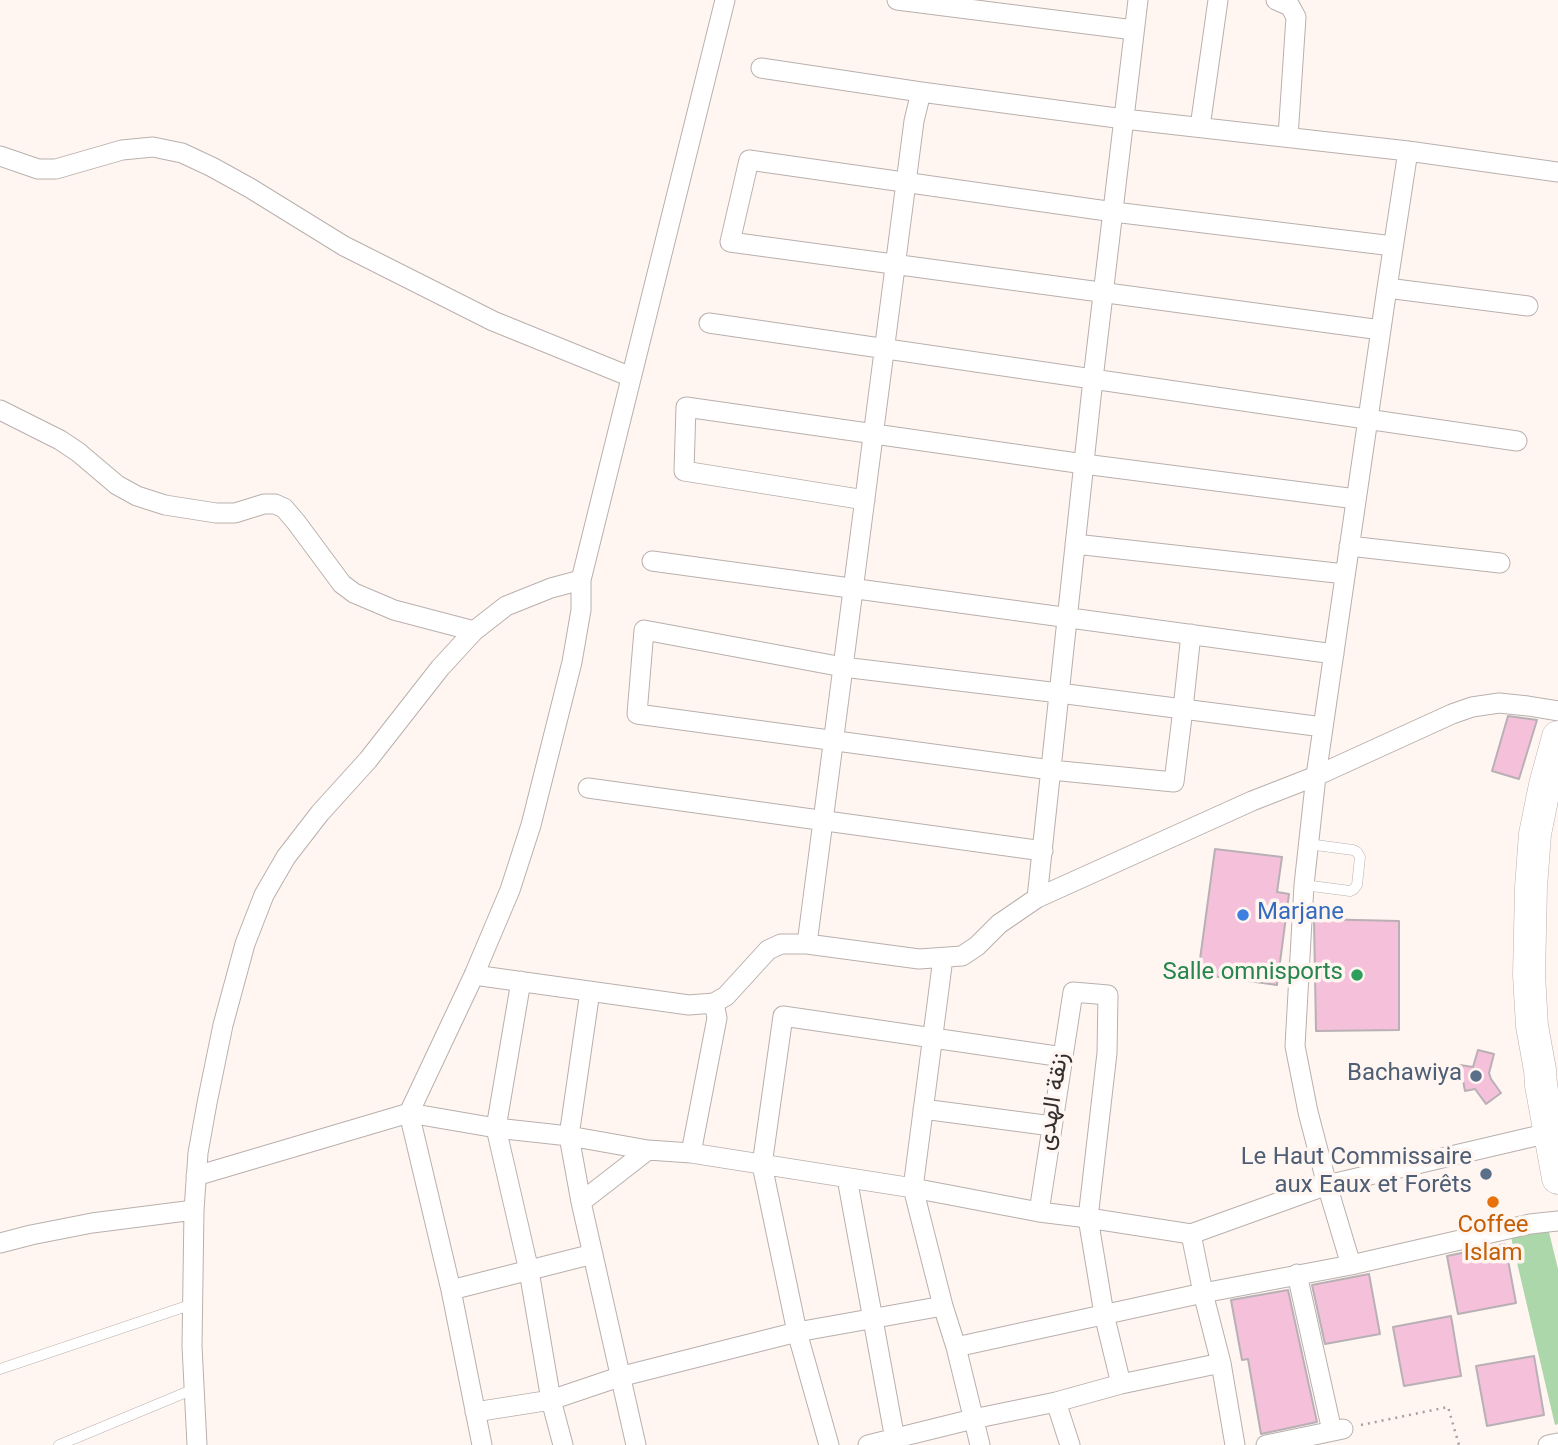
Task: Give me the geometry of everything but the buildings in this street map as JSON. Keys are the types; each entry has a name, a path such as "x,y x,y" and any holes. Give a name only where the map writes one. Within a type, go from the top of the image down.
{"main road":[{"path":"1558,737 1535,834 1529,975 1532,1026 1549,1068 1541,1085 1558,1178"}],"street":[{"path":"482,1445 451,1290 409,1113 474,975 510,890 531,825 572,662 580,610 581,580 725,0"},
{"path":"897,0 1135,30"},
{"path":"1037,898 1093,379 1138,0"},
{"path":"1200,127 1218,0"},
{"path":"1276,0 1290,6 1297,17 1288,137"},
{"path":"761,68 1124,119 1408,151 1558,173"},
{"path":"807,944 914,121 921,92"},
{"path":"0,156 38,169 56,169 122,150 153,147 182,153 250,188 344,246 493,321 631,377"},
{"path":"1351,1265 1327,1185 1295,1046 1304,886 1316,776 1408,151"},
{"path":"1381,330 730,242 749,160 1114,212 1393,246"},
{"path":"1387,288 1528,306"},
{"path":"709,323 1517,441"},
{"path":"864,500 684,471 686,407 1084,464 1356,499"},
{"path":"0,410 60,440 117,485 137,496 165,505 216,513 235,513 275,503 284,508 342,584 354,593 394,610 474,631"},
{"path":"1075,544 1346,574"},
{"path":"1349,546 1500,563"},
{"path":"652,561 1334,654"},
{"path":"197,1445 193,1304 196,1175 206,1102 223,1025 245,944 264,895 286,857 320,813 368,761 439,668 474,631 506,606 551,588 581,580"},
{"path":"1191,634 1183,709 1174,782 1051,770 637,714 644,629 843,667 1059,693 1183,709 1323,727"},
{"path":"474,975 689,1005 715,1003 733,989 768,950 781,944 807,944 919,959 962,956 999,924 1037,898 1252,801 1316,776 1452,713 1499,703 1558,711"},
{"path":"588,788 1042,851"},
{"path":"943,958 913,1188 980,1445"},
{"path":"521,981 496,1128 529,1271 551,1400 563,1445"},
{"path":"590,991 569,1136 581,1202 636,1445"},
{"name":"زنقة الهدى","path":"1039,1212 1073,992 1108,995 1107,1053 1088,1218"},
{"path":"691,1153 716,1018 715,1003"},
{"path":"829,1445 797,1332 762,1165 783,1016 1063,1057"},
{"path":"923,1109 1052,1126"},
{"path":"196,1175 409,1113 648,1150 691,1153 913,1188 1039,1212 1191,1234 1327,1185 1549,1133"},
{"path":"581,1202 648,1150"},
{"path":"847,1178 895,1442"},
{"path":"0,1242 92,1223 194,1210"},
{"path":"1088,1218 1104,1314 1121,1384"},
{"path":"956,1347 1203,1293 1351,1265 1530,1224 1558,1221"},
{"path":"1191,1234 1221,1363 1235,1445"},
{"path":"451,1290 593,1254"},
{"path":"1266,1445 1337,1430 1297,1274"},
{"path":"475,1412 551,1400 619,1377 797,1332 943,1306"},
{"path":"868,1445 895,1442 973,1419 1221,1363"},
{"path":"1056,1402 1070,1445"},
{"path":"1548,1445 1558,1443"}],"lane":[{"path":"1304,886 1350,891 1357,885 1360,857 1353,850 1308,845"},
{"path":"0,1369 193,1304"},
{"path":"59,1445 194,1389"}],"path":[{"path":"1337,1430 1448,1407 1459,1445"}],"green space":[{"path":"1548,1228 1558,1269 1558,1424 1555,1425 1511,1237"}],"place":[{"name":"Marjane","path":"1243,915"},
{"name":"Salle omnisports","path":"1357,975"},
{"name":"Bachawiya","path":"1476,1076"},
{"name":"Le Haut Commissaire aux Eaux et Forêts","path":"1486,1174"},
{"name":"Coffee Islam","path":"1493,1202"}]}
